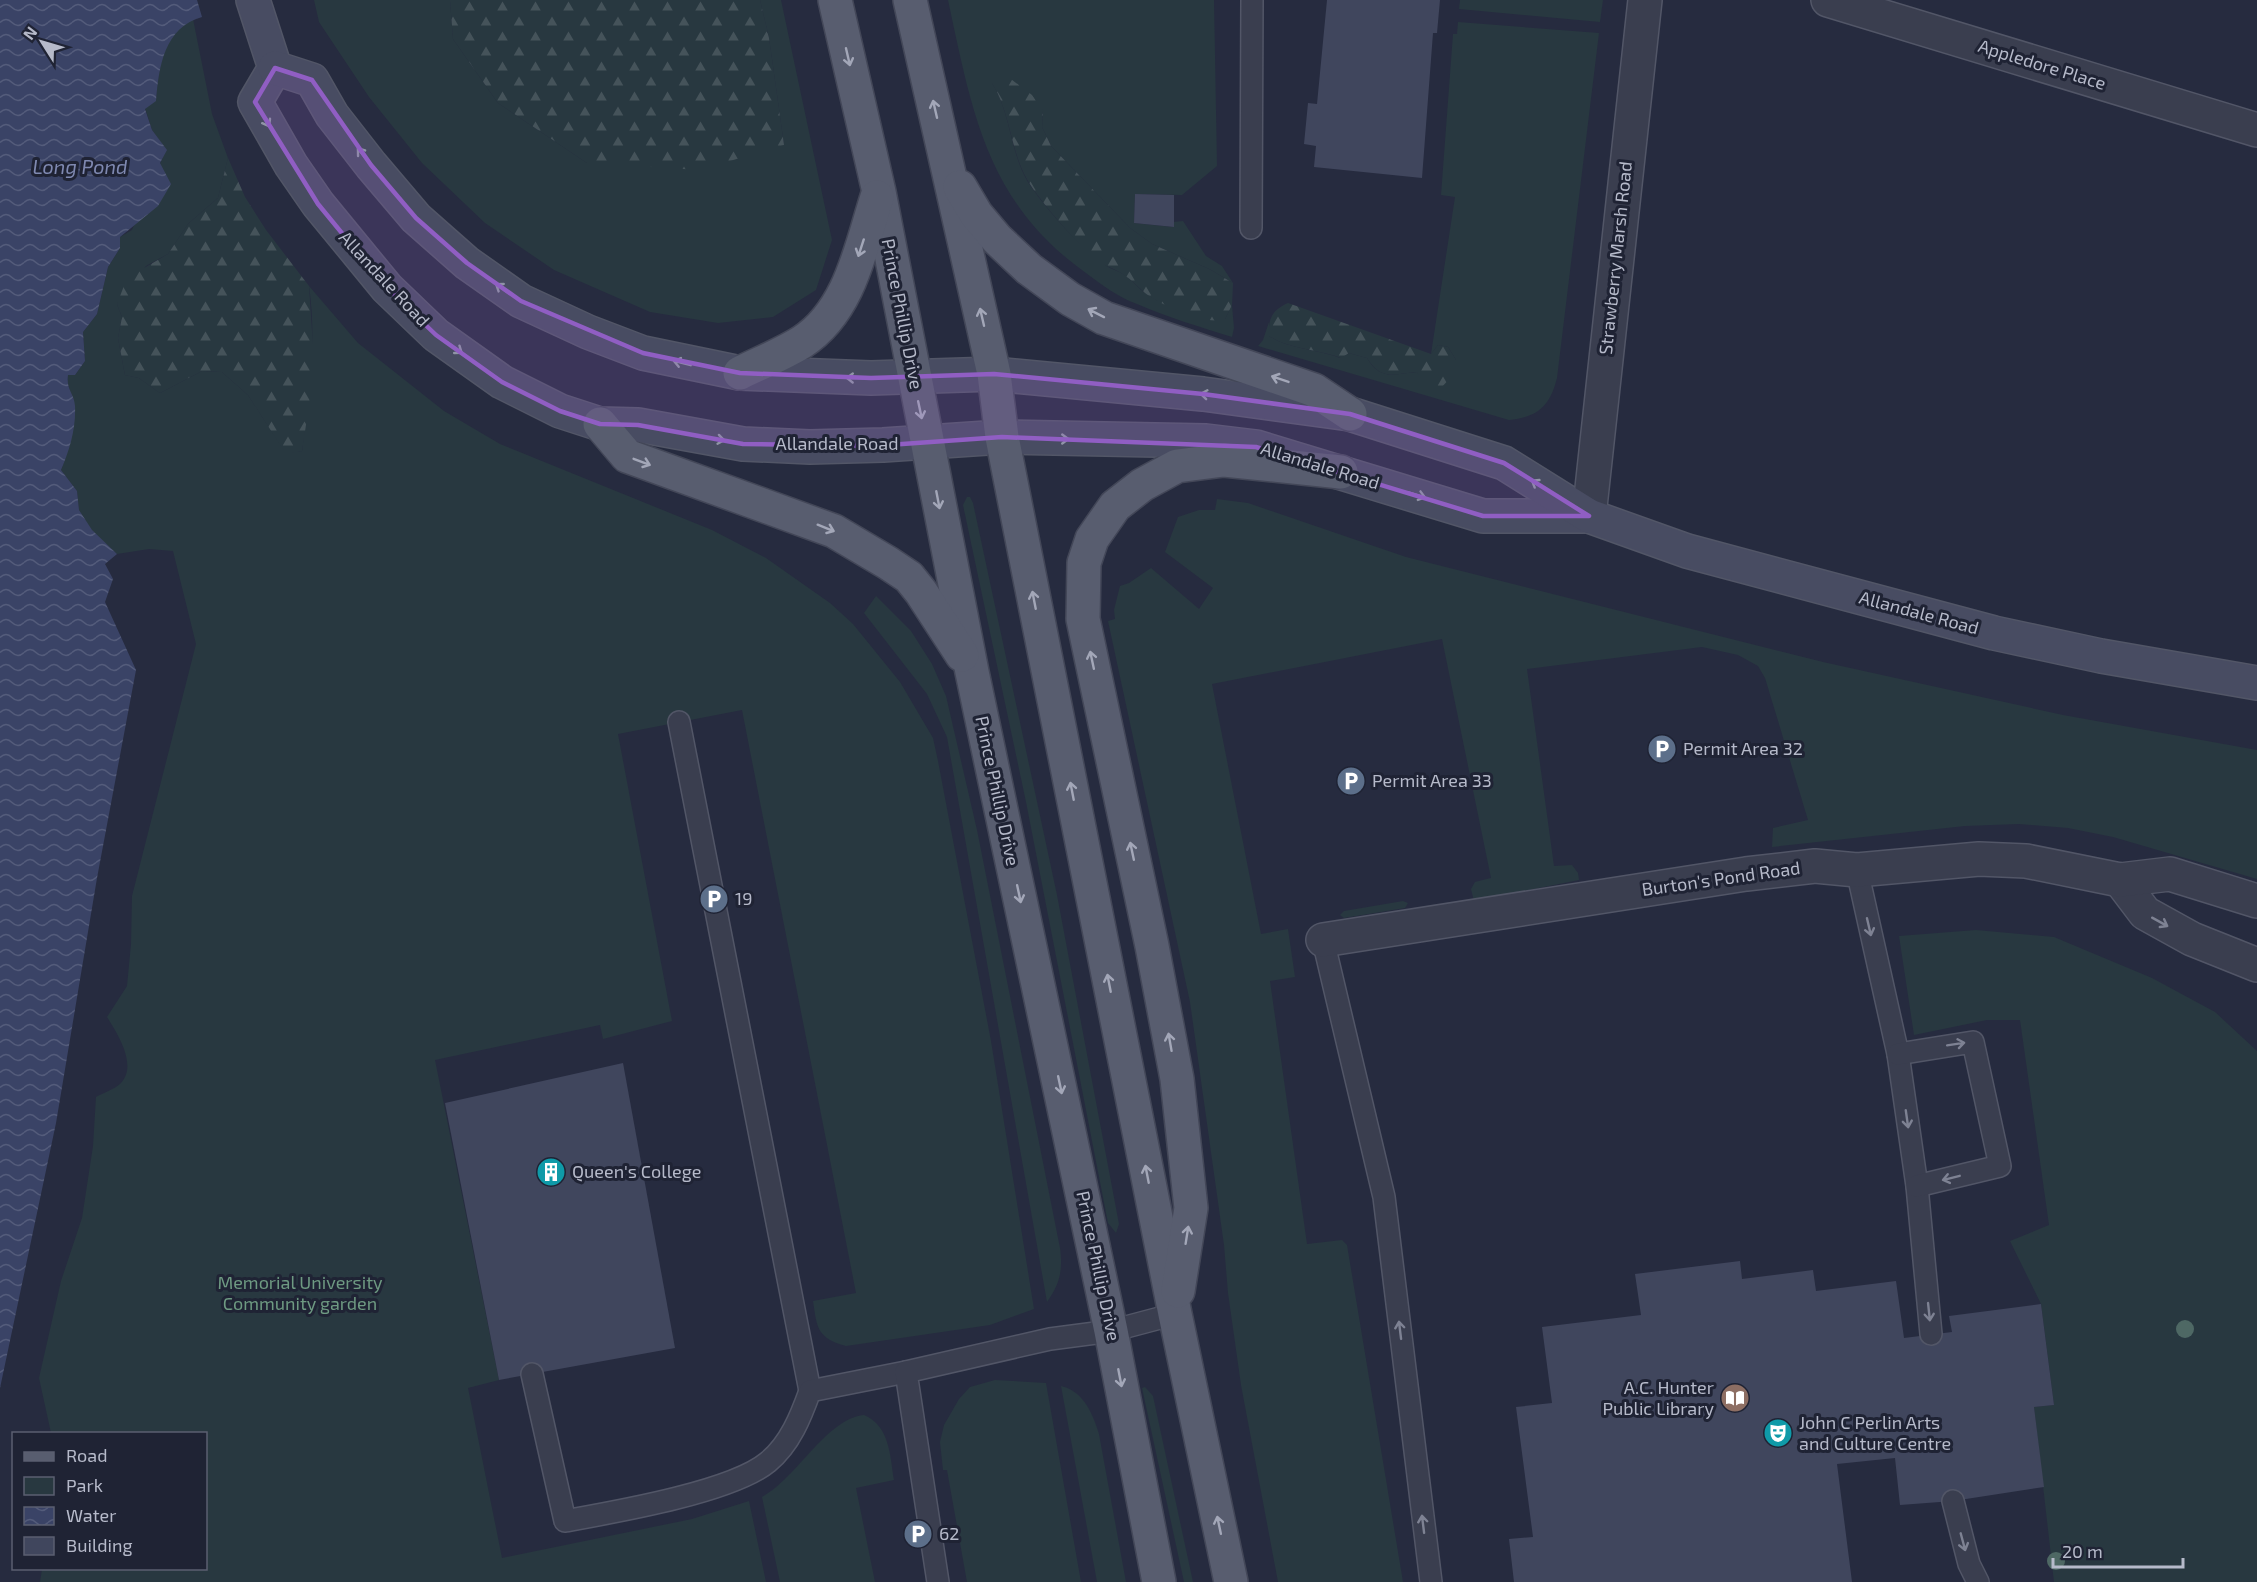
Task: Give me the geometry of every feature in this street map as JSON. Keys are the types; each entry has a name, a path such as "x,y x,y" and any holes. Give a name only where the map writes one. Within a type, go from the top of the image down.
{"main road":[{"path":"253,0 275,68"},
{"name":"Prince Phillip Drive","path":"835,0 879,192 913,377 972,672 1111,1331 1159,1582"},
{"path":"910,0 994,374 1002,437 1175,1314 1231,1582"},
{"name":"Allandale Road","path":"1588,516 1483,516 1256,447 1206,441 1002,437 927,443 810,447 743,444 638,425 600,424 560,411 502,382 436,335 387,288 318,204 291,165 255,102 275,68 312,80 332,115 416,218 467,263 521,301 588,332 644,353 740,373 872,378 994,374 1203,394 1350,414 1504,463 1588,516 1687,551 1994,633 2102,656 2257,682"},
{"path":"947,166 976,214 998,239 1029,269 1070,299 1104,318 1314,390 1350,414"},
{"path":"740,373 803,342 827,321 852,276 879,192"},
{"path":"600,424 627,456 834,531 888,562 909,577 921,592 972,672"},
{"path":"1175,1314 1191,1208 1176,1079 1152,945 1083,619 1084,563 1092,539 1115,506 1142,485 1177,466 1224,460 1341,472"}],"street":[{"name":"Strawberry Marsh Road","path":"1588,516 1645,0"},
{"name":"Appledore Place","path":"1828,0 2257,130"},
{"name":"Burton's Pond Road","path":"1323,940 1746,874 1815,866 1857,870 1925,862 1990,859 2026,861 2120,880 2170,874 2257,901"},
{"path":"2120,880 2145,913 2192,939 2257,964"}],"lane":[{"path":"1251,228 1252,0"},
{"path":"532,1374 565,1521 622,1510 721,1485 750,1473 768,1462 783,1445 800,1418 810,1391 679,722"},
{"path":"1857,870 1898,1054 1917,1186 1931,1335"},
{"path":"1323,940 1384,1197 1431,1582"},
{"path":"1898,1054 1973,1042 2000,1166 1917,1186"},
{"path":"810,1391 1050,1340 1111,1331 1175,1314"},
{"path":"906,1372 938,1582"},
{"path":"1953,1501 1969,1564 1978,1582"}],"highlighted area":[{"path":"275,68 312,80 371,165 416,218 467,263 521,301 643,353 740,373 871,378 994,374 1203,394 1350,414 1504,463 1589,516 1483,516 1256,447 1002,437 874,446 743,444 638,425 600,424 560,411 502,382 436,335 387,288 318,204 255,102"}],"green space":[{"path":"314,0 450,0 453,39 498,103 587,163 784,145 769,38 760,0 781,0 832,240 816,290 773,317 718,323 650,312 554,270 485,223 422,163 369,97 319,22"},
{"path":"450,0 760,0 769,38 784,145 699,170 587,163 498,103 453,39"},
{"path":"948,0 1214,0 1217,166 1182,195 1135,194 1134,223 1173,227 1173,222 1183,221 1206,256 1222,266 1233,283 1209,269 1152,244 1130,228 1051,146 1042,127 1043,110 992,83 1003,107 1017,158 1028,182 1066,229 1100,261 1126,276 1144,292 1165,305 1194,315 1225,319 1232,305 1234,328 1232,337 1184,322 1117,294 1053,246 1026,217 1005,185 976,117"},
{"path":"1460,0 1603,0 1600,22 1459,9"},
{"name":"Memorial University Community garden","path":"193,19 212,114 228,158 218,198 188,224 168,254 146,266 117,304 122,317 118,338 125,375 139,378 160,393 202,371 222,372 248,395 286,453 302,451 312,348 309,286 358,343 444,411 500,444 712,530 766,558 830,603 853,624 900,682 933,738 991,1041 1034,1309 990,1325 846,1346 829,1339 820,1331 813,1301 856,1293 742,710 618,734 672,1021 603,1039 600,1025 435,1060 499,1380 468,1388 502,1558 692,1519 749,1501 766,1582 40,1582 42,1570 207,1570 207,1432 51,1432 39,1378 61,1281 82,1218 93,1146 96,1097 121,1083 126,1076 127,1058 107,1017 127,986 132,896 196,644 173,551 149,549 117,554 92,531 79,510 77,491 61,470 74,413 74,401 68,384 68,374 75,375 85,361 83,332 97,314 108,267 120,248 120,237 132,230 166,150 152,130 145,108 156,100 164,53 175,32 183,24"},
{"path":"1458,22 1599,33 1557,378 1551,396 1541,408 1528,416 1509,420 1258,346 1263,340 1269,322 1269,336 1277,341 1340,358 1349,353 1367,358 1377,370 1383,373 1394,375 1417,372 1423,381 1456,360 1448,347 1438,345 1431,354 1455,197 1441,195 1453,34 1457,34"},
{"path":"1003,73 1032,95 1043,110 1042,127 1051,146 1130,228 1152,244 1209,269 1233,283 1232,305 1225,319 1207,320 1162,303 1145,293 1130,279 1097,260 1068,231 1033,189 1017,157 1003,107 992,83 995,74"},
{"path":"228,158 245,197 266,230 309,286 313,347 311,392 302,451 286,454 248,395 222,372 202,371 160,393 139,378 125,375 118,338 122,317 117,304 127,278 168,254 188,224 218,198"},
{"path":"1288,303 1431,354 1438,345 1448,347 1456,360 1453,375 1440,389 1425,388 1417,372 1394,375 1383,373 1367,358 1349,353 1341,358 1277,341 1269,336 1270,320 1278,309"},
{"path":"967,497 970,497 973,503 1057,895 1119,1224 1116,1233 1108,1223 1026,802 963,505"},
{"path":"1217,499 1248,503 1406,557 1823,662 2063,715 2257,750 2257,879 2113,837 2068,828 2019,824 1965,826 1772,847 1773,828 1808,820 1765,678 1758,666 1738,655 1702,647 1527,669 1554,866 1572,865 1578,873 1579,880 1474,901 1471,889 1475,882 1491,878 1442,639 1212,684 1261,934 1288,929 1295,977 1270,981 1307,1244 1342,1240 1347,1245 1403,1582 1278,1582 1241,1385 1190,1002 1108,621 1115,619 1114,610 1120,586 1129,583 1151,568 1199,609 1213,588 1165,552 1178,517 1199,510 1215,510"},
{"path":"876,596 911,631 932,664 946,696 977,830 1060,1248 1060,1276 1047,1302 947,737 927,694 864,613"},
{"path":"1403,901 1408,903 1405,908 1344,918 1340,915 1344,911"},
{"path":"1976,930 2054,937 2152,978 2215,1012 2257,1051 2257,1582 2054,1582 2034,1407 2054,1405 2041,1304 2010,1241 2049,1225 2020,1020 1987,1020 1914,1035 1899,936"},
{"path":"995,1380 1046,1383 1081,1582 967,1582 947,1470 943,1470 940,1442 944,1425 959,1399 970,1387"},
{"path":"1061,1386 1082,1398 1097,1427 1126,1582 1097,1582"},
{"path":"1145,1387 1153,1396 1193,1582 1184,1582 1142,1388"},
{"path":"864,1415 873,1420 884,1434 890,1452 894,1480 856,1488 875,1582 780,1582 762,1497 788,1476 837,1427 850,1419"}],"water":[{"name":"Long Pond","path":"0,0 197,0 202,17 189,22 172,39 162,62 156,101 145,109 152,130 167,150 160,163 171,184 158,206 120,237 120,248 108,267 97,314 83,332 85,361 75,375 68,375 68,384 75,406 74,422 70,446 61,470 77,491 79,510 92,530 117,554 105,564 113,579 105,602 136,670 97,878 56,1123 0,1388"}],"building":[{"path":"1327,0 1440,0 1437,33 1433,33 1422,178 1314,167 1316,146 1304,144 1308,103 1317,104"},
{"path":"1135,194 1174,195 1174,227 1134,223"},
{"name":"Queen's College","path":"623,1063 675,1348 499,1380 445,1103"},
{"name":"John C Perlin Arts and Culture Centre","path":"1740,1261 1742,1279 1813,1270 1816,1291 1896,1281 1904,1338 1952,1332 1949,1316 2041,1304 2054,1405 2034,1407 2044,1487 1953,1501 1900,1505 1895,1458 1837,1464 1852,1582 1514,1582 1509,1539 1533,1537 1516,1407 1552,1403 1542,1327 1641,1315 1635,1274"}],"place":[{"name":"Permit Area 32","path":"1662,749"},
{"name":"Permit Area 33","path":"1351,781"},
{"name":"19","path":"714,899"},
{"name":"Queen's College","path":"551,1172"},
{"name":"A.C. Hunter Public Library","path":"1735,1398"},
{"name":"John C Perlin Arts and Culture Centre","path":"1778,1433"},
{"name":"62","path":"918,1534"}]}
